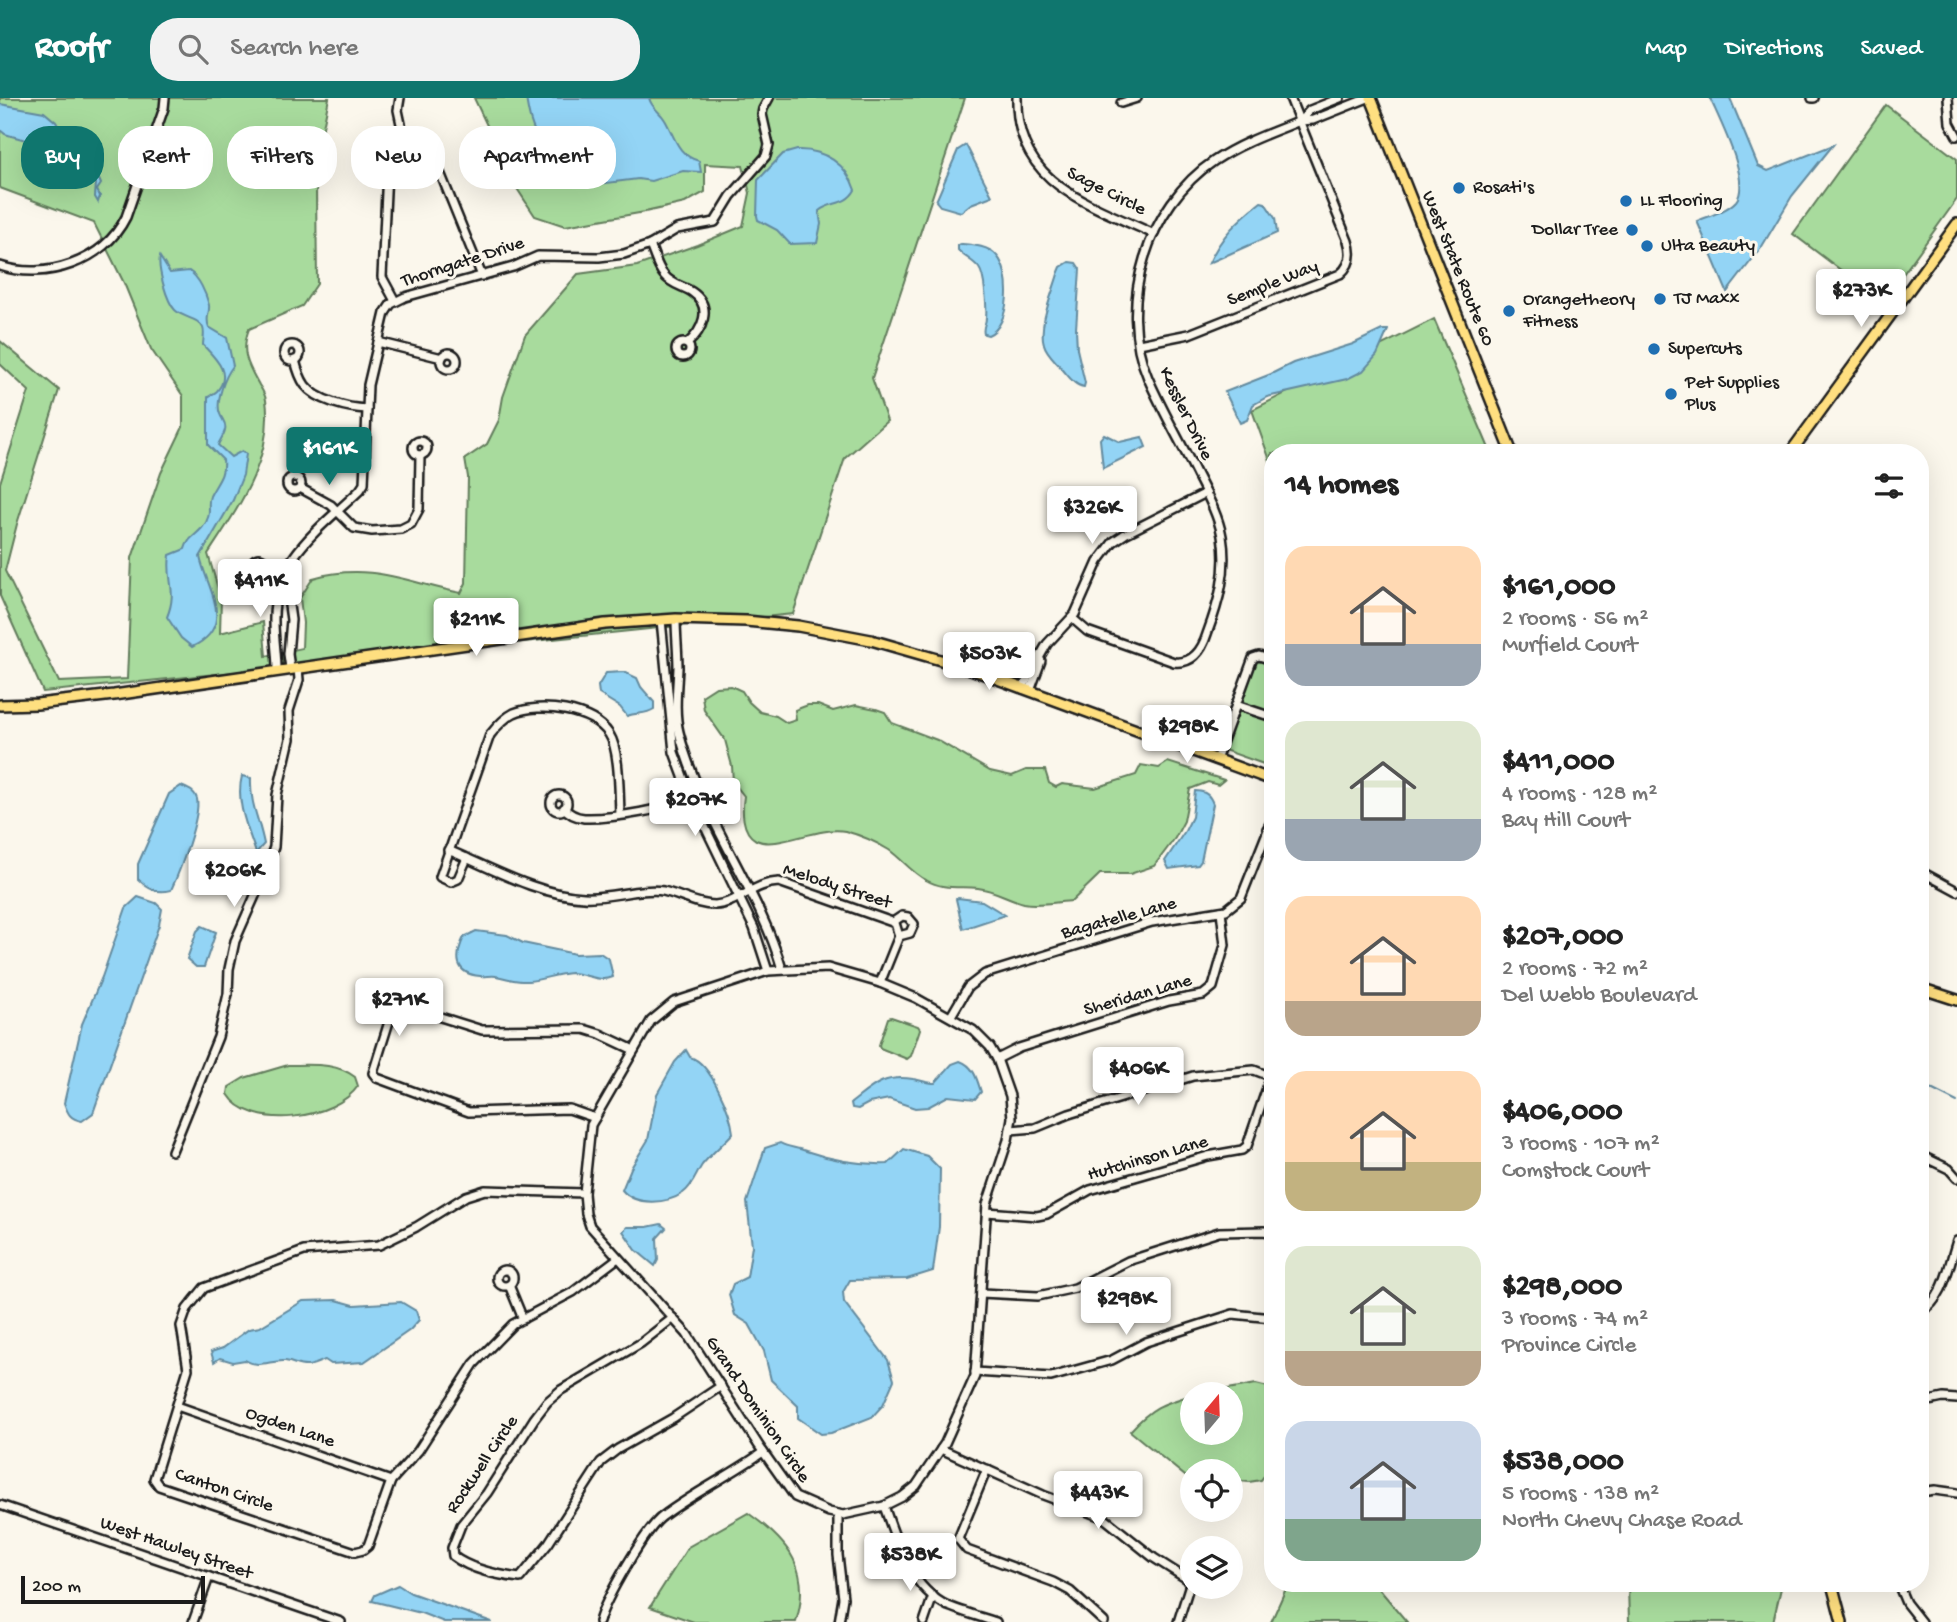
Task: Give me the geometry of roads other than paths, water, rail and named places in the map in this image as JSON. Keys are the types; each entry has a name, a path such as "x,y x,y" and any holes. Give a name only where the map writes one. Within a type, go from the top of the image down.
{"main road":[{"name":"West State Route 60","path":"1370,98 1508,444"},
{"path":"1801,444 1957,224"},
{"path":"0,705 37,704 104,696 578,627 676,619 760,622 827,631 929,655 1264,777"},
{"path":"1929,991 1957,1000"},
{"path":"1834,1592 1842,1622"}],"street":[{"path":"0,266 24,272 53,270 76,262 107,242 121,227 164,108 165,98"},
{"path":"400,98 398,110 401,126"},
{"name":"Thorngate Drive","path":"284,573 292,556 364,484 368,385 385,313 395,301 513,267 538,256 599,257 624,254 650,245 677,229 718,220 731,196 766,156 769,145 762,114 769,98"},
{"name":"Sage Circle","path":"1017,98 1024,142 1033,160 1047,177 1070,195 1154,234"},
{"path":"1121,103 1136,98"},
{"path":"1290,98 1300,121"},
{"name":"Kessler Drive","path":"1300,121 1310,110 1340,98"},
{"name":"Kessler Drive","path":"1072,618 1087,631 1174,662 1186,662 1198,654 1219,601 1224,571 1222,537 1206,493 1149,380 1139,344 1136,316 1143,263 1154,234 1181,191 1212,162 1239,145 1370,98"},
{"path":"1948,98 1950,123 1957,136"},
{"name":"Semple Way","path":"1139,344 1189,334 1345,270 1350,258 1348,241 1300,121"},
{"path":"445,186 482,276"},
{"path":"385,189 382,277 395,301"},
{"path":"650,245 665,277 692,292 703,307 704,321 700,330 687,344"},
{"path":"378,342 442,358"},
{"path":"295,360 301,378 310,391 348,407 366,409"},
{"path":"300,488 319,496 348,523 363,531 405,528 416,518 419,509 420,455"},
{"path":"1027,690 1035,659 1039,658 1047,644 1080,607 1100,558 1116,539 1206,493"},
{"path":"265,568 284,573"},
{"path":"172,1151 218,1037 227,1001 229,970 235,941 274,847 277,795 290,739 289,711 299,680 288,654 291,620 284,573"},
{"path":"278,670 274,620 284,573"},
{"path":"676,619 678,729 702,792 774,942 782,969"},
{"path":"661,620 674,751 691,798 754,928 768,971"},
{"path":"1216,760 1253,658 1264,658"},
{"path":"1236,705 1264,714"},
{"path":"467,858 458,879 451,882 440,877 490,735 500,722 520,711 550,707 594,720 609,734 614,746 620,814"},
{"path":"565,808 569,814 582,818 620,814 675,804 702,792"},
{"path":"1221,911 1241,898 1264,846"},
{"name":"Melody Street","path":"448,850 508,877 567,895 586,897 662,891 695,902 717,905 760,884 779,882 893,922 898,927 899,936 880,984"},
{"path":"1929,876 1957,891"},
{"name":"Bagatelle Lane","path":"951,1016 968,987 985,974 1152,922 1221,911"},
{"name":"Sheridan Lane","path":"998,1059 1019,1048 1169,1001 1203,995 1213,987 1225,945 1221,911"},
{"path":"893,922 902,916 908,916 914,924 910,933 899,936"},
{"name":"Grand Dominion Circle","path":"828,968 916,998 951,1016 973,1030 990,1047 998,1059 1010,1096 1010,1130 987,1212 975,1372 942,1448 916,1486 884,1506 859,1513 829,1512 795,1497 687,1334 590,1226 586,1214 584,1193 591,1125 651,1021 674,1002 768,971 782,969 828,968"},
{"path":"595,1118 569,1109 468,1112 377,1078 373,1073 392,1012 402,1005 482,1030 584,1029 634,1050"},
{"path":"1010,1130 1035,1128 1067,1114 1193,1076 1254,1070 1264,1073"},
{"name":"Hutchinson Lane","path":"987,1212 1037,1216 1047,1214 1090,1190 1208,1156 1242,1150 1247,1146 1264,1098"},
{"path":"1929,1159 1949,1169 1957,1178"},
{"name":"Canton Circle","path":"584,1193 485,1190 466,1196 416,1227 379,1245 304,1251 204,1288 187,1309 181,1326 188,1369 154,1479 159,1486 355,1552 362,1551 368,1546 391,1481 418,1451 474,1364 513,1324 573,1292 618,1258"},
{"path":"981,1293 1038,1296 1075,1288 1128,1261 1219,1232 1264,1231"},
{"path":"1929,1306 1942,1289 1957,1241"},
{"path":"509,1285 523,1319"},
{"path":"975,1372 1051,1377 1112,1360 1146,1342 1233,1314 1264,1317"},
{"name":"Rockwell Circle","path":"673,1318 643,1342 561,1390 547,1402 462,1524 452,1548 453,1556 460,1562 484,1570 520,1578 548,1544 601,1462 721,1386"},
{"path":"1929,1401 1957,1399"},
{"name":"Ogden Lane","path":"177,1406 391,1481"},
{"path":"942,1448 1043,1495 1104,1518 1154,1558 1187,1578 1190,1584 1178,1622"},
{"path":"599,1622 619,1577 660,1518 763,1452"},
{"path":"987,1469 958,1539 961,1545 967,1550 1068,1590 1104,1622"},
{"path":"1929,1491 1957,1493"},
{"name":"West Hawley Street","path":"0,1505 341,1622"},
{"path":"884,1506 911,1572 933,1596 948,1605 996,1622"},
{"path":"838,1514 838,1553 843,1598 839,1622"},
{"path":"193,1622 209,1577"},
{"path":"1901,1592 1906,1603 1921,1622"},
{"path":"924,1622 933,1596"}],"water":[{"path":"526,98 649,98 681,150 699,161 701,172 683,171 651,181 638,179 616,182 616,126 533,126"},
{"path":"1710,98 1730,98 1758,166 1768,171 1833,145 1792,196 1761,248 1727,292 1697,221 1728,208 1736,201 1740,192 1740,180 1732,150"},
{"path":"0,104 44,112 58,126 21,126 21,138 0,130"},
{"path":"966,145 992,196 971,204 961,212 940,206 936,201 958,150"},
{"path":"797,150 816,152 833,160 846,173 855,190 847,199 819,211 821,224 817,243 790,244 777,230 758,220 757,216 758,180 783,154"},
{"path":"98,189 100,196 98,202 95,197"},
{"path":"1261,202 1265,203 1275,218 1277,233 1209,263 1231,229"},
{"path":"958,245 990,250 1002,264 1005,274 1005,311 996,330 988,335 984,334 986,307 981,272 958,250"},
{"path":"160,257 170,273 189,271 196,277 209,305 209,327 227,338 233,366 220,396 219,409 225,428 218,445 231,457 242,451 246,454 243,475 233,500 200,557 212,594 216,618 213,629 206,638 192,647 181,638 167,617 172,600 170,555 185,549 206,523 210,496 221,475 223,460 208,445 208,397 217,391 223,372 203,345 204,332 201,325 178,313 172,306 161,276"},
{"path":"1069,262 1076,263 1080,269 1076,329 1084,387 1072,381 1049,354 1043,336 1044,318 1058,274 1061,267"},
{"path":"1382,330 1388,330 1377,355 1363,371 1347,379 1267,397 1253,405 1247,420 1240,423 1225,392 1293,363 1353,344"},
{"path":"1104,434 1120,442 1142,437 1146,447 1103,468 1100,439"},
{"path":"624,672 637,678 654,702 654,709 627,716 620,707 599,694 598,686 606,673"},
{"path":"242,776 251,778 253,804 264,844 256,853 241,805"},
{"path":"181,786 196,796 196,818 171,890 157,891 138,879 138,864 169,794"},
{"path":"1195,791 1207,794 1213,804 1201,861 1198,865 1169,869 1165,861 1192,817"},
{"path":"138,897 156,903 162,909 159,925 93,1113 82,1121 78,1120 70,1115 64,1103 82,1024 126,908"},
{"path":"956,899 982,901 1005,915 963,929"},
{"path":"202,926 216,932 204,967 196,967 187,959 197,931"},
{"path":"476,931 507,935 523,943 575,954 600,953 609,959 613,977 602,979 571,973 524,981 471,975 461,968 458,957 464,937"},
{"path":"686,1050 690,1057 705,1069 719,1090 733,1133 702,1165 683,1193 660,1201 635,1199 622,1190 631,1168 648,1140 657,1094 675,1062"},
{"path":"960,1061 969,1066 976,1078 981,1092 975,1099 948,1096 928,1107 915,1108 889,1099 869,1103 858,1109 852,1108 851,1103 879,1083 903,1078 935,1083 952,1064"},
{"path":"780,1143 826,1157 867,1164 888,1164 904,1149 927,1156 940,1169 939,1227 933,1271 907,1279 850,1280 843,1292 844,1302 888,1360 894,1380 883,1405 872,1417 831,1433 821,1434 798,1418 798,1406 771,1380 764,1351 749,1324 735,1315 729,1295 733,1284 747,1277 752,1246 747,1202 765,1148"},
{"path":"661,1224 666,1228 657,1238 658,1260 655,1266 636,1250 623,1231 627,1227"},
{"path":"336,1300 354,1305 401,1302 416,1311 419,1320 410,1330 364,1362 331,1364 325,1360 305,1366 285,1361 255,1364 245,1360 233,1362 220,1358 214,1362 211,1352 223,1348 249,1329 260,1327 303,1301"},
{"path":"398,1585 411,1593 492,1622 444,1622 421,1613 372,1601 375,1595"}],"waterway":[{"path":"1929,1089 1957,1102"}],"place":[{"name":"Rosati's","path":"1459,188"},
{"name":"LL Flooring","path":"1626,201"},
{"name":"Dollar Tree","path":"1632,230"},
{"name":"Ulta Beauty","path":"1647,246"},
{"name":"TJ Maxx","path":"1660,299"},
{"name":"Orangetheory Fitness","path":"1509,311"},
{"name":"Supercuts","path":"1654,349"},
{"name":"Pet Supplies Plus","path":"1671,394"}]}
